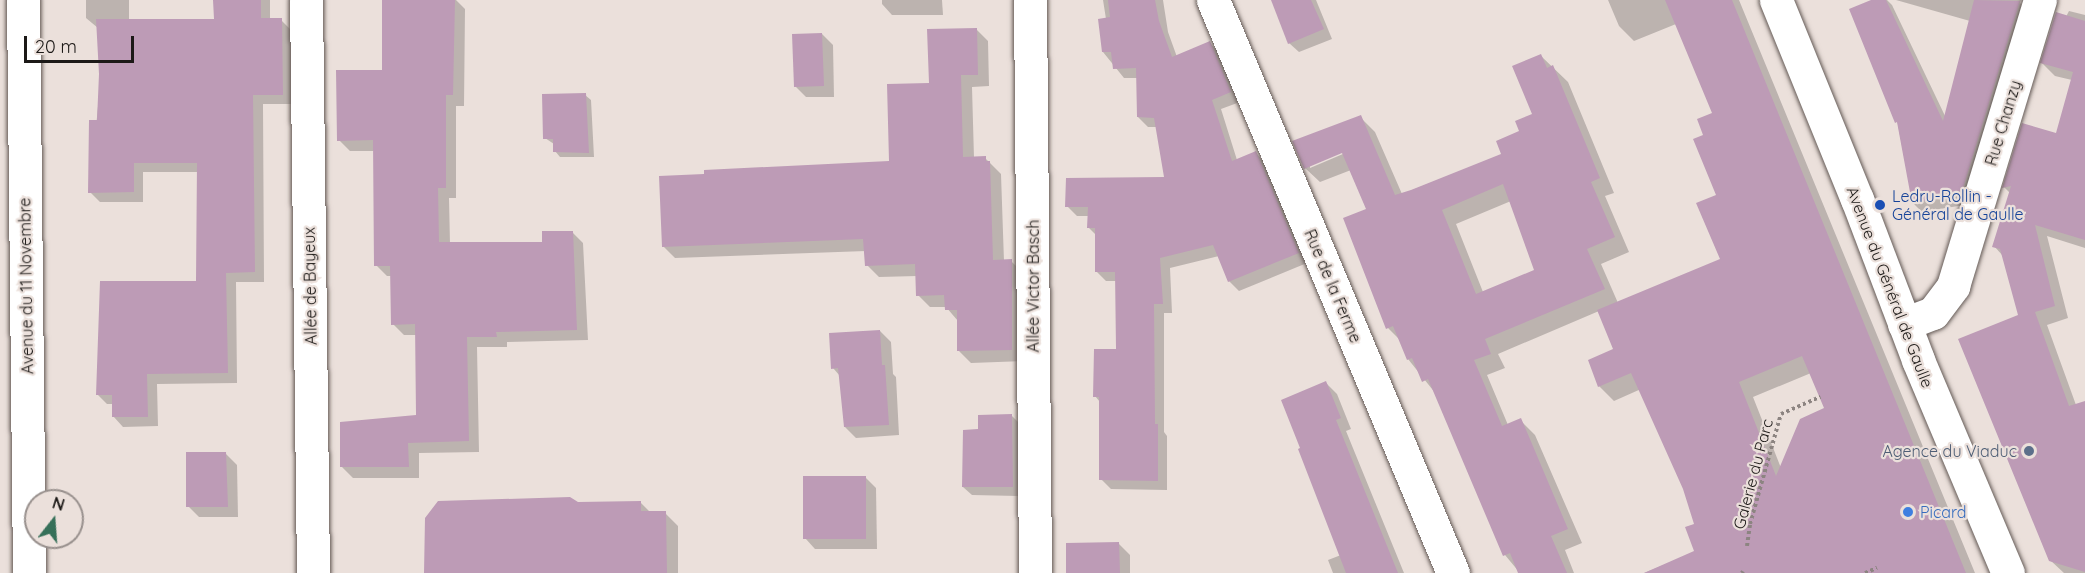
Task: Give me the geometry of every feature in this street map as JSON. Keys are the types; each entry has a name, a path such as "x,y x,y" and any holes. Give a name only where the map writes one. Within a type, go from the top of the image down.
{"street":[{"name":"Avenue du 11 Novembre","path":"23,0 29,573"},
{"name":"Allée de Bayeux","path":"306,0 314,573"},
{"name":"Allée Victor Basch","path":"1030,0 1035,573"},
{"name":"Rue de la Ferme","path":"1213,0 1453,573"},
{"name":"Avenue du Général de Gaulle","path":"1776,0 1857,200 1904,324 2008,573"},
{"name":"Rue Chanzy","path":"1904,324 1933,313 1953,286 2040,0"}],"path":[{"name":"Galerie du Parc","path":"1747,546 1750,524 1781,414 1820,397"},
{"path":"1865,573 1877,568"}],"building":[{"path":"213,0 261,0 261,18 282,18 283,95 253,95 255,272 226,273 228,373 147,374 148,417 112,417 112,395 96,395 100,281 196,281 197,163 134,163 134,192 88,193 89,120 97,120 99,74 96,19 214,19"},
{"path":"382,0 455,0 453,95 446,95 446,188 438,188 439,242 542,242 542,231 573,231 577,330 496,332 497,337 467,337 469,441 408,443 409,467 340,467 340,422 416,415 415,324 391,325 390,266 374,266 373,140 337,141 336,70 382,70"},
{"path":"1108,0 1155,0 1159,21 1172,57 1210,41 1231,92 1212,100 1232,161 1256,151 1299,253 1228,282 1213,245 1160,258 1163,304 1154,304 1158,481 1099,480 1099,397 1093,397 1094,349 1116,349 1115,272 1095,272 1095,228 1087,228 1088,207 1065,207 1066,178 1164,177 1154,118 1137,117 1136,68 1113,69 1111,52 1102,52 1098,19 1110,17"},
{"path":"1271,0 1311,0 1324,29 1288,44"},
{"path":"1665,0 1732,0 1966,573 1644,573 1694,551 1685,527 1694,524 1683,489 1631,373 1598,387 1588,360 1613,349 1597,310 1720,259 1696,203 1716,195 1693,139 1703,135 1697,119 1712,113","holes":["1802,356 1824,408 1800,419 1776,476 1739,382"]},
{"path":"1871,0 1886,0 1943,121 1974,0 2020,1 1961,195 1912,203 1897,122 1895,123 1849,9"},
{"path":"2056,12 2085,21 2085,240 2035,225 2055,306 2035,312 2069,406 2085,401 2085,572 2049,561 1958,339 2018,315 2000,249 1992,247 2011,186 2002,188 2022,123 2056,133 2073,72 2040,63"},
{"path":"977,28 978,75 961,75 963,157 986,156 986,161 990,161 993,260 1012,259 1012,350 957,351 957,310 945,310 944,295 916,296 915,264 865,266 863,239 662,247 659,176 704,174 704,170 889,161 887,84 929,83 927,29"},
{"path":"822,33 824,86 794,87 792,34"},
{"path":"1541,54 1547,68 1553,65 1600,178 1591,182 1615,237 1587,249 1605,289 1485,339 1491,354 1474,360 1502,426 1521,418 1568,529 1551,536 1567,573 1518,573 1510,553 1503,556 1428,379 1422,382 1412,358 1407,360 1393,326 1386,329 1343,218 1366,209 1342,153 1304,169 1292,141 1361,115 1395,195 1411,190 1501,154 1496,141 1519,131 1515,121 1532,114 1512,66","holes":["1503,184 1534,270 1476,294 1442,210"]},
{"path":"586,93 589,153 553,152 553,139 543,139 542,94"},
{"path":"880,330 889,425 844,427 838,368 831,369 829,333"},
{"path":"1326,381 1341,418 1336,420 1398,573 1346,573 1298,449 1300,448 1281,400"},
{"path":"1012,414 1013,487 962,487 963,430 978,429 978,415"},
{"path":"186,452 226,452 228,507 186,507"},
{"path":"803,476 866,476 866,539 803,539"},
{"path":"570,497 578,502 641,501 641,511 666,511 667,573 424,573 425,518 438,501"},
{"path":"1119,542 1120,573 1066,573 1066,543"}],"place":[{"name":"Ledru-Rollin - Général de Gaulle","path":"1880,205"},
{"name":"Agence du Viaduc","path":"2029,451"},
{"name":"Picard","path":"1908,512"}]}
